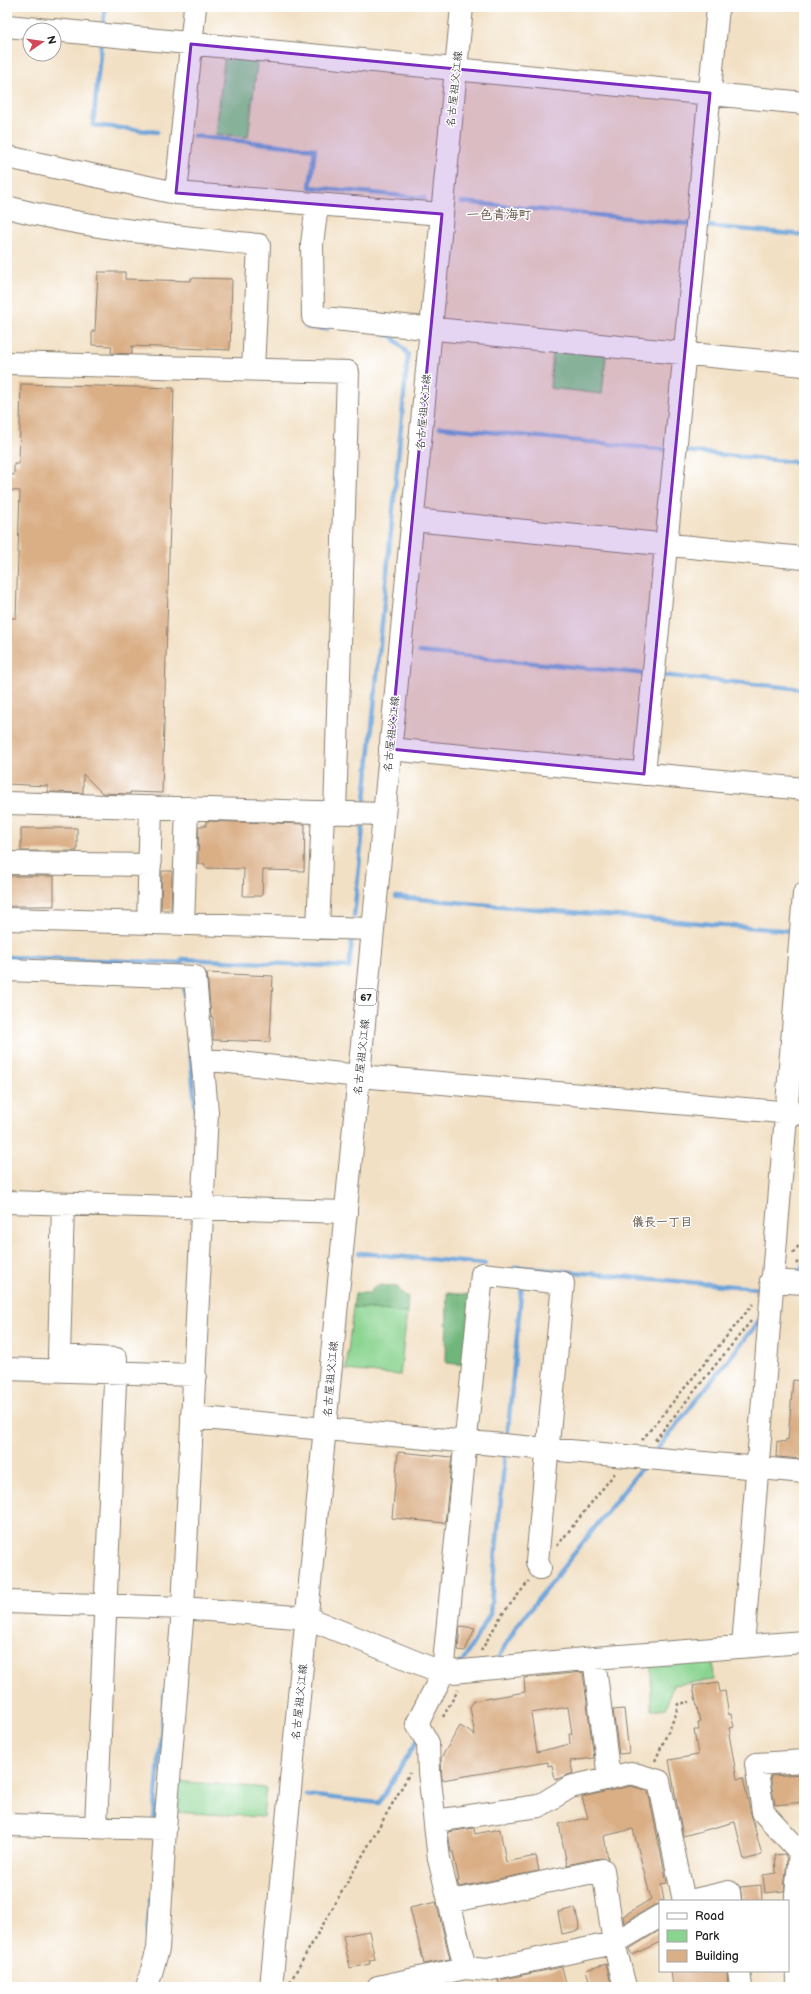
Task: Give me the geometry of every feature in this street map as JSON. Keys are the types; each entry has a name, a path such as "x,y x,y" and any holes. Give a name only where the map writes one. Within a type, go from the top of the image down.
{"street":[{"path":"176,193 195,7"},
{"name":"名古屋祖父江線","path":"271,1987 462,7"},
{"path":"644,774 718,7"},
{"path":"7,26 22,27"},
{"path":"62,31 804,103"},
{"path":"7,157 176,193 442,214"},
{"path":"317,205 312,244 313,317 804,365"},
{"path":"7,207 41,216 136,232 259,245 253,369"},
{"path":"7,363 348,372 329,812 318,928"},
{"path":"413,520 804,558"},
{"path":"390,749 804,789"},
{"path":"7,803 383,814"},
{"path":"148,923 151,807"},
{"path":"183,924 187,808"},
{"path":"7,863 150,865"},
{"path":"742,1646 756,1468 795,1113 804,894"},
{"path":"7,919 373,929"},
{"path":"7,970 195,977 207,1112 195,1375 183,1608 165,1829 158,1949 148,1987"},
{"path":"202,1060 359,1076 795,1113"},
{"path":"7,1202 346,1212"},
{"path":"63,1204 59,1356 116,1359 96,1827"},
{"path":"465,1968 439,1859 429,1772 428,1743 417,1724 443,1674 482,1274 563,1282 537,1562 540,1568"},
{"path":"775,1286 804,1283"},
{"path":"7,1369 195,1375"},
{"path":"192,1417 466,1443 804,1472"},
{"path":"7,1602 183,1608 307,1618 443,1674 594,1658 804,1642"},
{"path":"594,1658 609,1778"},
{"path":"790,1985 800,1852 763,1812 756,1764 804,1761"},
{"path":"435,1821 540,1806 570,1787 631,1773 659,1781 684,1900"},
{"path":"7,1825 165,1829"},
{"path":"449,1902 603,1870 614,1943 625,1987"},
{"path":"694,1900 729,1892 730,1900"},
{"path":"378,1987 465,1968 489,1978 614,1943 659,1917"},
{"path":"739,1972 741,1987"}],"path":[{"path":"790,1257 804,1239"},
{"path":"428,1743 501,1616 775,1286 804,1255"},
{"path":"634,1457 775,1286"},
{"path":"659,1781 655,1761 676,1714 678,1704 690,1702"},
{"path":"287,1987 412,1770"}],"highlighted area":[{"path":"191,44 710,93 644,774 390,749 442,214 176,193"}],"green space":[{"path":"225,52 258,55 248,137 216,134"},
{"path":"553,351 606,355 602,394 550,388"},
{"path":"381,1285 398,1287 400,1292 408,1297 407,1313 353,1307 355,1293 369,1293 375,1286"},
{"path":"447,1293 473,1295 466,1365 446,1363"},
{"path":"353,1307 407,1313 400,1375 346,1370"},
{"path":"713,1659 714,1680 673,1685 666,1708 651,1710 651,1665"},
{"path":"175,1781 266,1788 263,1817 173,1812"}],"building":[{"path":"98,272 125,272 125,279 191,281 191,278 232,279 230,350 132,346 132,354 111,353 112,346 92,345 92,331 95,331"},
{"path":"21,384 174,388 162,793 102,793 83,774 83,793 48,792 48,786 7,784 7,716 9,716 12,636 7,636 7,618 16,618 20,491 9,490 9,474 14,475 14,464 19,464"},
{"path":"206,821 305,824 304,871 263,870 262,896 243,896 244,869 205,868 205,864 198,864 199,826 206,826"},
{"path":"21,828 77,828 77,851 21,851"},
{"path":"162,871 172,871 171,910 161,910"},
{"path":"7,876 54,876 54,906 7,906"},
{"path":"207,973 273,976 270,1042 213,1040 213,1017 211,1017"},
{"path":"793,1380 804,1381 804,1459 776,1457 777,1441 785,1442 786,1439 788,1440"},
{"path":"398,1452 452,1457 445,1523 392,1518"},
{"path":"460,1626 475,1628 465,1651 458,1650"},
{"path":"583,1672 594,1758 570,1761 573,1773 555,1780 552,1765 548,1766 548,1762 442,1780 441,1758 460,1726 475,1735 470,1707 474,1701 525,1692 524,1678","holes":["568,1707 572,1734 569,1734 570,1744 537,1752 531,1713"]},
{"path":"718,1682 720,1692 725,1691 729,1715 731,1714 734,1727 730,1728 731,1734 729,1734 737,1779 743,1778 762,1855 744,1860 735,1822 683,1836 669,1760 698,1755 694,1730 699,1730 698,1723 700,1723 693,1686"},
{"path":"624,1709 629,1753 619,1754 613,1710"},
{"path":"804,1774 804,1802 775,1805 770,1776"},
{"path":"631,1786 648,1791 667,1883 661,1884 664,1900 659,1900 659,1904 654,1905 624,1923 623,1916 651,1899 633,1829 604,1836 608,1859 600,1858 567,1865 559,1824 588,1818 582,1797"},
{"path":"474,1828 475,1834 500,1829 506,1862 536,1856 539,1871 459,1887 448,1832"},
{"path":"785,1854 787,1860 784,1891 765,1893 763,1875 776,1873 775,1855"},
{"path":"761,1885 762,1900 742,1900 740,1887"},
{"path":"436,1902 450,1959 424,1964 410,1908"},
{"path":"575,1908 580,1930 562,1934 558,1912"},
{"path":"369,1931 375,1959 369,1960 370,1964 350,1968 343,1936"},
{"path":"659,1931 659,1942 632,1955 629,1949"},
{"path":"606,1964 612,1987 591,1987 586,1970"},
{"path":"562,1967 567,1987 500,1987 498,1980"},
{"path":"671,1972 727,1972 728,1987 673,1987"}],"waterway":[{"path":"103,26 105,7"},
{"path":"101,43 93,125 157,132"},
{"path":"194,136 315,149 310,187 424,198"},
{"path":"462,202 689,224"},
{"path":"706,226 804,235"},
{"path":"306,320 306,327 327,329"},
{"path":"365,800 408,354 392,336 386,335"},
{"path":"440,427 668,450"},
{"path":"684,451 804,463"},
{"path":"419,652 648,674"},
{"path":"660,675 804,689"},
{"path":"354,916 363,827"},
{"path":"396,897 793,931"},
{"path":"349,968 352,938"},
{"path":"7,957 182,963 182,959 349,967"},
{"path":"184,983 196,1115"},
{"path":"359,1253 485,1264"},
{"path":"795,1276 804,1265"},
{"path":"515,1267 756,1288"},
{"path":"507,1439 522,1284"},
{"path":"656,1451 759,1321"},
{"path":"461,1664 490,1614 505,1454"},
{"path":"497,1660 516,1627 645,1464"},
{"path":"152,1822 154,1822 165,1690"},
{"path":"306,1795 379,1803 417,1741"},
{"path":"147,1938 150,1900"}],"district":[{"name":"一色青海町","path":"499,214"},
{"name":"儀長一丁目","path":"662,1222"}]}
